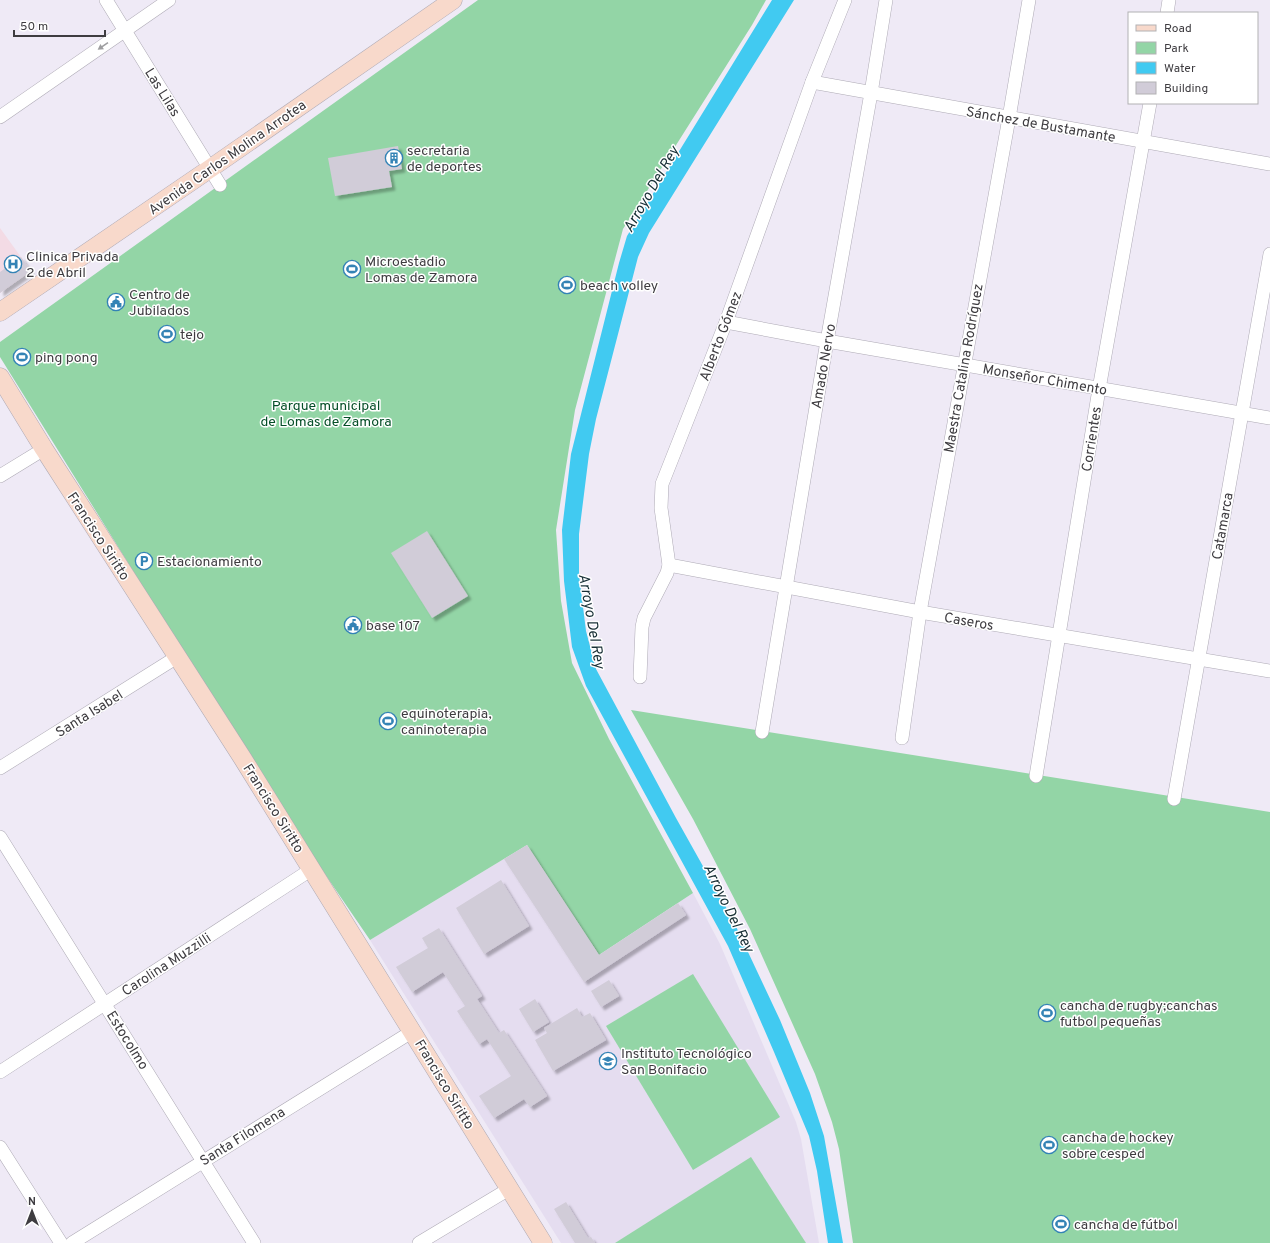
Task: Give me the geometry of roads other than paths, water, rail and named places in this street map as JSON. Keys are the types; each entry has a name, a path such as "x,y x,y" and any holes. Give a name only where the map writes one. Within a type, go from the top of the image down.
{"street":[{"name":"Las Lilas","path":"106,0 220,185"},
{"path":"0,117 169,0"},
{"name":"Alberto Gómez","path":"640,677 642,627 644,618 667,573 669,565 661,508 662,484 726,322 812,82 845,0"},
{"name":"Amado Nervo","path":"762,732 827,341 886,0"},
{"name":"Maestra Catalina Rodríguez","path":"902,738 920,612 1029,0"},
{"path":"1167,12 1169,0"},
{"name":"Avenida Carlos Molina Arrotea","path":"0,312 210,168 442,3"},
{"name":"Sánchez de Bustamante","path":"812,82 1270,164"},
{"name":"Corrientes","path":"1036,776 1099,389 1150,104"},
{"name":"Catamarca","path":"1174,799 1270,254"},
{"name":"Monseñor Chimento","path":"726,322 1270,418"},
{"name":"Francisco Siritto","path":"0,377 44,449 248,766 543,1243"},
{"path":"0,476 44,449"},
{"name":"Caseros","path":"669,565 920,612 1270,672"},
{"name":"Santa Isabel","path":"0,768 177,657"},
{"name":"Estocolmo","path":"0,837 254,1243"},
{"name":"Carolina Muzzilli","path":"0,1072 312,869"},
{"name":"Santa Filomena","path":"72,1243 412,1031"},
{"path":"0,1147 61,1243"},
{"path":"419,1243 509,1189"}],"water":[{"path":"772,0 794,0 649,233 638,257 596,419 589,454 579,534 579,575 586,631 596,669 676,818 732,918 780,1020 810,1093 824,1136 843,1243 828,1243 817,1171 809,1136 728,946 586,686 572,647 564,581 562,530 571,454 627,236"}],"place":[{"name":"secretaria de deportes","path":"394,158"},
{"name":"Clinica Privada 2 de Abril","path":"13,264"},
{"name":"Microestadio Lomas de Zamora","path":"352,269"},
{"name":"beach volley","path":"567,285"},
{"name":"Centro de Jubilados","path":"116,302"},
{"name":"tejo","path":"167,334"},
{"name":"ping pong","path":"22,357"},
{"name":"Estacionamiento","path":"144,561"},
{"name":"base 107","path":"353,625"},
{"name":"equinoterapia, caninoterapia","path":"388,721"},
{"name":"cancha de rugby;canchas futbol pequeñas","path":"1047,1013"},
{"name":"Instituto Tecnológico San Bonifacio","path":"608,1061"},
{"name":"cancha de hockey sobre cesped","path":"1049,1145"},
{"name":"cancha de fútbol","path":"1061,1224"}],"water label":[{"name":"Arroyo Del Rey","path":"651,189"},
{"name":"Arroyo Del Rey","path":"592,621"},
{"name":"Arroyo Del Rey","path":"729,908"}],"park label":[{"name":"Parque municipal de Lomas de Zamora","path":"326,414"}]}
